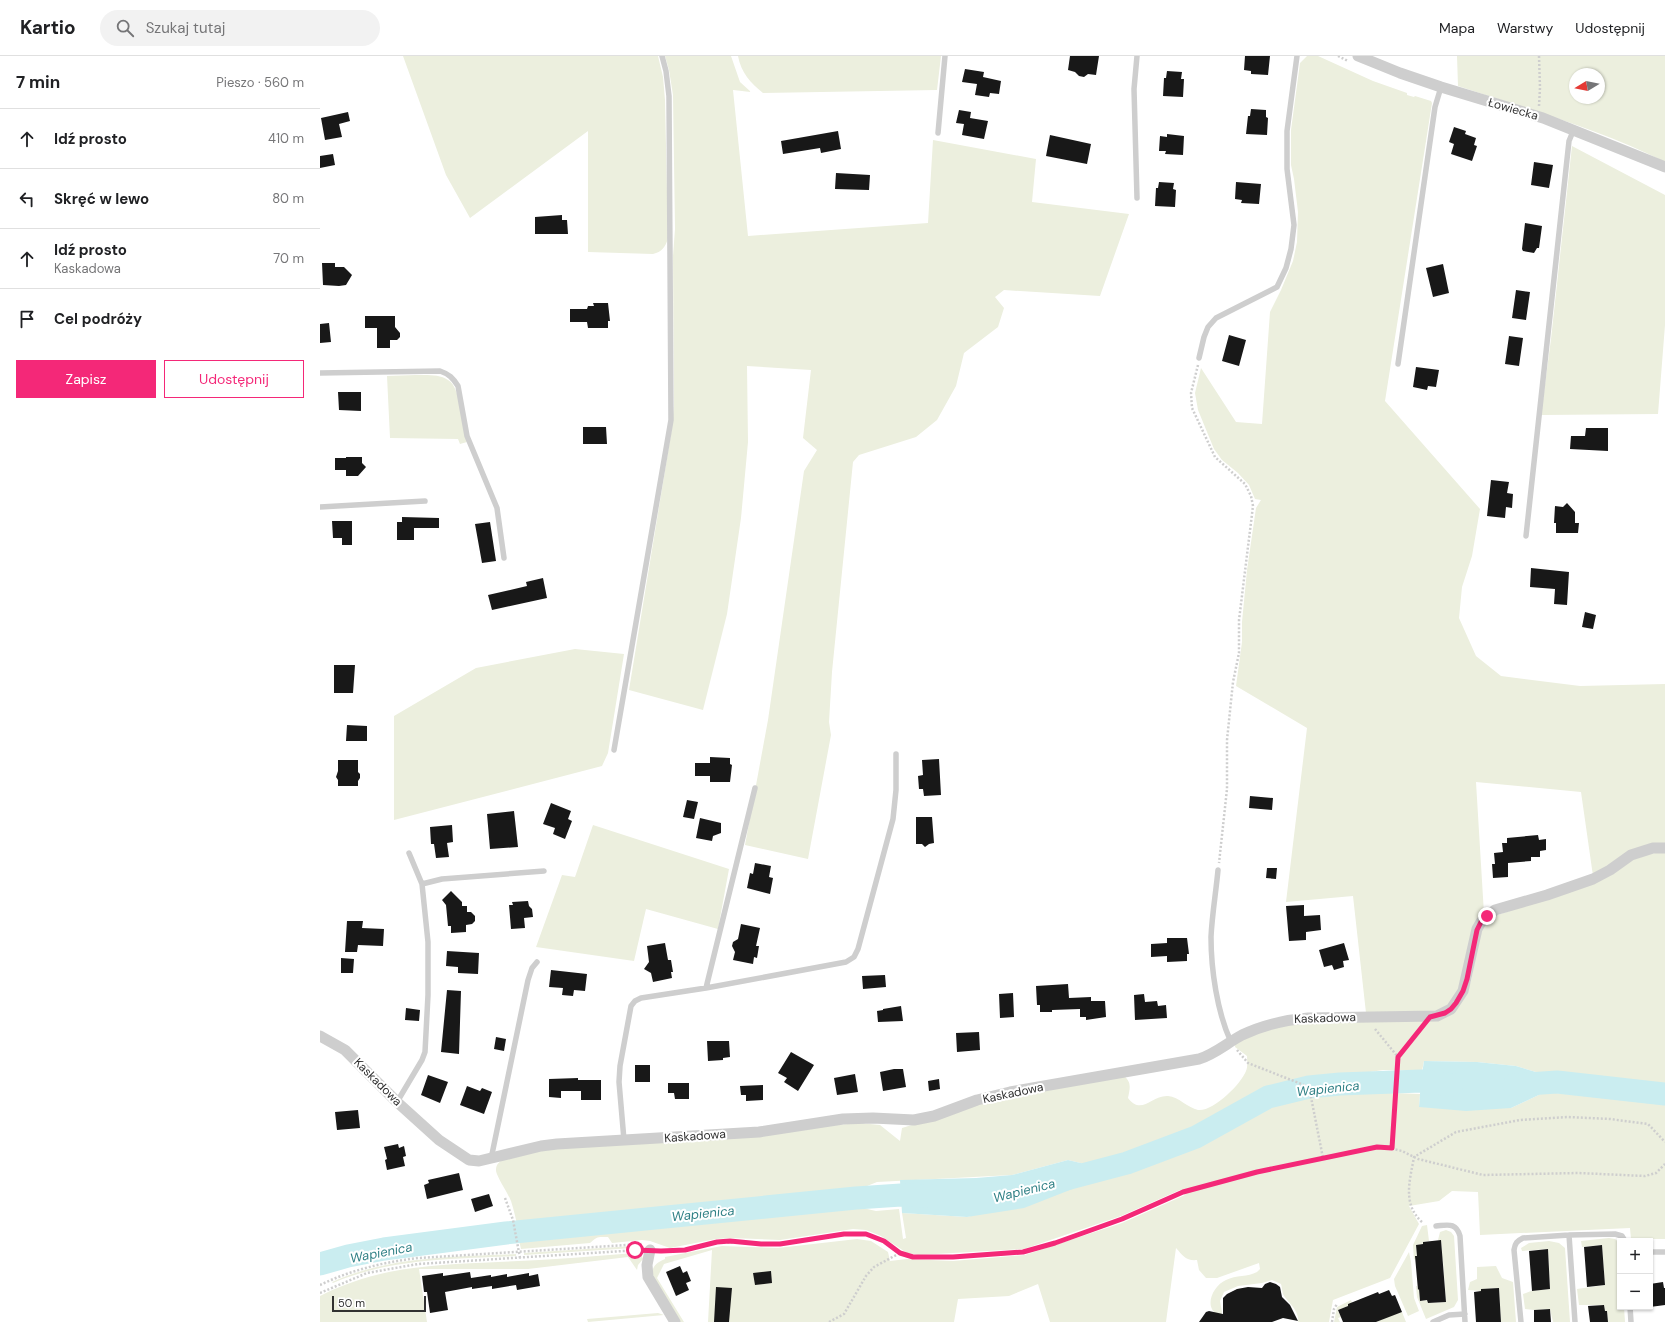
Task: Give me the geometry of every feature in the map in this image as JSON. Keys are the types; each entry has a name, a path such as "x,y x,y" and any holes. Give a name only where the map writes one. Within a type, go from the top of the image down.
{"street":[{"name":"Łowiecka","path":"1358,56 1400,73 1441,87 1538,116 1574,129 1665,167"},
{"name":"Kaskadowa","path":"320,1036 345,1050 427,1130 469,1160 479,1161 491,1159 541,1146 557,1144 759,1132 842,1119 873,1118 904,1121 922,1119 977,1100 1010,1092 1199,1059 1214,1053 1244,1034 1287,1020 1366,1016 1437,1016 1451,1009 1463,991 1477,930 1481,922 1495,910 1547,895 1594,879 1631,855 1653,848 1665,848"},
{"path":"650,1250 647,1265 648,1278 675,1322"}],"lane":[{"path":"614,750 671,420 669,96 666,71 662,56"},
{"path":"938,133 945,56"},
{"path":"1137,56 1134,89 1137,198"},
{"path":"1199,358 1208,327 1216,318 1277,288 1286,268 1291,249 1294,225 1287,169 1287,131 1297,56"},
{"path":"1398,364 1435,107 1441,87"},
{"path":"1526,536 1569,141 1574,129"},
{"path":"320,374 440,371 447,373 458,386 467,436 496,508 504,558"},
{"path":"320,507 425,501"},
{"path":"624,1141 619,1082 620,1066 631,1006 635,1001 641,998 706,988 846,962 854,957 858,949 893,819 896,790 896,754"},
{"path":"706,988 755,788"},
{"path":"397,1102 422,1060 425,1052 428,996 428,942 422,884 408,853"},
{"path":"1218,870 1211,937 1220,1009 1231,1042"},
{"path":"422,884 442,880 544,871"},
{"path":"491,1159 527,984 532,968 537,962"},
{"path":"1436,1226 1454,1226 1458,1230 1460,1236 1465,1322"},
{"path":"1521,1322 1514,1250 1515,1244 1518,1240 1523,1238 1569,1235 1615,1234 1622,1236 1623,1238"},
{"path":"1569,1235 1575,1322"},
{"path":"1653,1252 1665,1252"},
{"path":"1630,1310 1631,1322"},
{"path":"1433,1322 1449,1315 1464,1314"}],"path":[{"path":"1538,116 1540,88 1539,56"},
{"path":"1199,358 1191,393 1192,408 1216,457 1245,484 1251,496 1253,506 1239,620 1239,653 1233,682 1227,740 1227,789 1218,870"},
{"path":"1366,1016 1398,1057"},
{"path":"1392,1148 1398,1057 1430,1017"},
{"path":"1231,1042 1248,1063 1309,1087 1323,1158"},
{"path":"1422,1222 1413,1212 1408,1190 1414,1157 1456,1132 1520,1120 1568,1117 1610,1119 1648,1124 1665,1142"},
{"path":"320,1293 367,1273 425,1263 635,1250 685,1250 717,1242 780,1244 844,1234 866,1234 884,1241 900,1253 913,1257 953,1257 1023,1252 1055,1243 1122,1219 1183,1192 1257,1172 1377,1147 1392,1148 1437,1165 1483,1176 1578,1173 1645,1176 1656,1173 1665,1164"},
{"path":"505,1198 514,1226 520,1258"},
{"path":"320,1285 364,1267 395,1261 641,1243 650,1250"},
{"path":"829,1322 844,1314 866,1276 874,1267 900,1253"},
{"path":"1332,1322 1334,1309 1338,1304"}],"green space":[{"path":"403,56 658,56 663,77 665,100 668,239 664,247 659,252 653,254 588,252 588,131 470,218 446,175"},
{"path":"665,56 731,56 740,82 751,92 733,90 748,236 928,223 933,140 1036,159 1032,202 1129,214 1100,296 1004,290 995,297 1004,308 998,327 964,353 956,386 937,420 916,437 859,455 853,462 832,672 829,722 831,735 808,859 745,845 768,720 804,471 817,450 803,438 811,370 747,366 748,442 741,518 727,614 703,710 629,690 671,434 674,406 673,256 675,229 673,95"},
{"path":"738,56 941,56 937,90 763,93 744,73"},
{"path":"1307,56 1318,56 1373,81 1407,93 1407,95 1431,101 1432,103 1385,401 1480,509 1472,556 1462,587 1459,618 1476,656 1501,676 1580,686 1665,684 1665,844 1593,876 1581,792 1476,782 1484,914 1457,998 1441,1012 1366,1013 1353,896 1286,902 1307,728 1236,686 1242,642 1242,622 1247,570 1256,508 1261,500 1255,499 1249,485 1238,473 1222,460 1214,449 1198,410 1195,393 1201,368 1236,422 1262,424 1270,312 1293,261 1297,242 1298,212 1291,165 1291,130 1300,63"},
{"path":"1457,56 1665,56 1665,162 1615,139 1537,111 1458,86"},
{"path":"1572,146 1665,195 1665,325 1658,414 1541,415 1551,339"},
{"path":"433,375 444,378 453,384 459,399 467,442 460,444 458,439 390,438 387,376"},
{"path":"575,649 624,654 608,753 602,766 394,820 394,716 476,668"},
{"path":"593,825 729,869 718,929 646,909 634,961 536,947 562,875 575,877"},
{"path":"1665,851 1665,1088 1585,1077 1546,1075 1516,1066 1477,1062 1424,1061 1422,1071 1383,1070 1309,1081 1266,1092 1194,1130 1125,1156 1089,1165 1068,1160 1012,1175 877,1182 852,1192 518,1229 511,1201 496,1170 498,1163 502,1160 542,1149 860,1123 880,1125 900,1141 902,1128 979,1104 1123,1075 1129,1083 1130,1088 1128,1098 1133,1103 1142,1105 1157,1098 1168,1096 1176,1098 1194,1109 1204,1109 1211,1107 1233,1090 1246,1071 1247,1056 1235,1047 1235,1042 1284,1023 1429,1020 1466,995 1471,981 1480,936 1484,925 1495,916 1596,881 1631,858"},
{"path":"1340,1091 1420,1094 1419,1107 1511,1108 1545,1092 1665,1104 1665,1239 1631,1238 1630,1228 1480,1235 1478,1192 1452,1191 1439,1201 1409,1206 1419,1224 1390,1278 1333,1300 1329,1322 1298,1322 1297,1314 1283,1294 1281,1284 1272,1280 1262,1283 1238,1286 1224,1292 1220,1301 1222,1312 1221,1316 1215,1313 1212,1309 1211,1298 1213,1292 1221,1283 1230,1278 1250,1275 1257,1272 1260,1269 1259,1263 1217,1278 1206,1278 1199,1270 1197,1260 1187,1259 1176,1248 1166,1322 1050,1322 1038,1284 1009,1296 958,1299 954,1322 708,1322 712,1250 664,1264 657,1278 684,1322 680,1322 658,1288 653,1274 655,1265 665,1259 665,1257 722,1246 778,1248 857,1239 871,1241 888,1252 890,1261 907,1259 953,1261 1025,1255 1122,1223 1185,1195 1180,1190 1121,1216 1024,1249 918,1255 907,1253 881,1236 866,1230 853,1229 780,1240 730,1238 716,1239 670,1248 650,1241 642,1240 612,1243 608,1237 598,1237 590,1243 521,1249 518,1236 854,1206 876,1211 899,1209 903,1239 906,1238 902,1213 967,1217 1075,1188 1090,1176 1129,1169 1200,1143 1275,1102"},
{"path":"1427,1225 1429,1241 1416,1245 1417,1256 1414,1260 1413,1245 1422,1226"},
{"path":"1446,1230 1451,1232 1454,1236 1458,1300 1454,1307 1426,1319 1417,1297 1416,1286 1419,1289 1420,1301 1427,1300 1428,1303 1446,1302 1443,1261 1440,1251 1442,1250 1441,1241 1438,1240 1440,1232"},
{"path":"1609,1238 1617,1241 1617,1310 1624,1310 1625,1322 1608,1322 1607,1311 1605,1311 1604,1305 1579,1305 1577,1289 1605,1285 1602,1245 1582,1247 1581,1241"},
{"path":"1549,1241 1559,1243 1565,1248 1570,1322 1553,1322 1550,1309 1525,1309 1523,1294 1531,1291 1550,1289 1548,1249 1522,1251 1521,1248 1529,1243"},
{"path":"633,1246 633,1248 524,1255 524,1253"},
{"path":"1409,1252 1414,1298 1419,1311 1408,1316 1395,1286 1394,1279"},
{"path":"635,1253 641,1254 643,1259 638,1265 637,1270 628,1257 528,1269 419,1269 427,1322 320,1322 320,1296 364,1278 385,1273 451,1264"},
{"path":"516,1254 516,1256 446,1259 400,1264 355,1275 333,1283 332,1282 354,1273 376,1267 422,1259"},
{"path":"1496,1266 1502,1278 1513,1282 1516,1322 1501,1322 1499,1288 1482,1289 1481,1291 1468,1290 1470,1282 1477,1279 1477,1267"},
{"path":"1351,1300 1352,1303 1338,1310 1341,1317 1338,1318 1340,1322 1334,1322 1337,1307"},
{"path":"1402,1312 1406,1322 1376,1322 1383,1319 1382,1318"},
{"path":"658,1313 664,1315 588,1322 587,1319"}],"water":[{"path":"1424,1061 1477,1062 1516,1066 1546,1075 1545,1092 1511,1108 1466,1111 1419,1107"},
{"path":"1068,1160 1089,1165 1090,1176 1075,1188 1024,1208 967,1217 902,1213 900,1180 976,1178 1012,1175"}],"building":[{"path":"1070,56 1099,56 1096,75 1088,74 1084,77 1068,70"},
{"path":"1245,56 1270,56 1268,75 1251,74 1251,71 1244,70"},
{"path":"965,69 984,72 983,77 1001,81 999,94 990,93 989,97 975,95 977,84 962,82"},
{"path":"1167,71 1182,72 1181,79 1184,79 1183,97 1163,96 1164,78 1166,78"},
{"path":"1251,109 1266,110 1266,117 1268,118 1267,135 1246,134 1248,116 1250,116"},
{"path":"959,110 971,112 970,118 988,121 984,139 962,135 964,124 956,123"},
{"path":"348,112 350,121 339,124 342,137 325,140 321,118"},
{"path":"1454,127 1466,131 1465,134 1476,138 1474,145 1477,146 1472,161 1451,154 1454,144 1449,142"},
{"path":"838,131 841,149 821,153 820,148 783,154 781,141"},
{"path":"1167,134 1184,136 1183,155 1165,154 1166,151 1159,151 1160,136 1167,137"},
{"path":"1050,135 1091,144 1087,164 1046,156"},
{"path":"333,154 335,165 320,168 320,156"},
{"path":"1534,162 1553,165 1549,188 1531,185"},
{"path":"836,173 870,175 869,190 835,189"},
{"path":"1159,182 1174,183 1173,189 1176,190 1175,207 1155,206 1156,188 1158,188"},
{"path":"1236,182 1261,184 1259,204 1241,203 1242,200 1235,199"},
{"path":"562,215 562,220 567,220 568,234 535,234 535,217"},
{"path":"1525,223 1542,226 1539,248 1537,248 1534,253 1523,251 1522,249"},
{"path":"322,263 335,263 335,267 344,267 352,275 346,285 323,285"},
{"path":"1443,264 1449,293 1433,297 1426,268"},
{"path":"1516,290 1530,292 1526,320 1512,318"},
{"path":"593,303 608,303 610,321 608,321 608,328 588,328 587,322 570,322 570,309 587,309 588,306 594,306"},
{"path":"365,316 395,316 395,327 400,333 400,337 397,340 390,340 390,348 377,348 377,328 365,328"},
{"path":"329,323 331,342 320,343 320,324"},
{"path":"1229,335 1246,340 1239,366 1222,361"},
{"path":"1509,336 1523,338 1519,366 1505,364"},
{"path":"1416,367 1439,370 1436,387 1428,386 1427,390 1413,387"},
{"path":"338,392 361,392 361,411 339,410"},
{"path":"583,427 606,427 607,444 583,444"},
{"path":"1586,428 1608,428 1608,451 1570,449 1571,436 1585,436"},
{"path":"362,457 362,463 366,467 358,476 346,476 346,470 335,470 335,458"},
{"path":"1491,480 1509,482 1507,493 1513,494 1512,508 1506,507 1505,518 1487,516"},
{"path":"1567,503 1575,512 1575,523 1579,523 1578,533 1556,533 1556,523 1554,523 1555,506 1563,507"},
{"path":"402,517 439,518 439,528 414,528 414,540 397,540 397,522 402,522"},
{"path":"332,521 352,521 352,545 342,545 342,538 333,538"},
{"path":"490,522 496,561 482,563 475,524"},
{"path":"1531,568 1569,572 1567,605 1554,604 1555,589 1530,587"},
{"path":"543,578 547,598 492,610 488,595 527,586 526,582"},
{"path":"1585,612 1596,615 1593,629 1582,627"},
{"path":"334,665 355,665 353,693 334,693"},
{"path":"347,725 367,726 367,741 346,741"},
{"path":"710,757 730,758 730,764 732,765 730,782 710,782 710,776 695,776 695,763 710,763"},
{"path":"939,759 941,795 924,796 923,789 919,789 918,776 923,775 922,760"},
{"path":"338,760 358,760 358,772 360,774 360,778 358,781 358,786 338,786 338,780 336,777 338,771"},
{"path":"1250,796 1273,798 1272,810 1249,808"},
{"path":"687,800 698,802 694,819 683,817"},
{"path":"551,803 571,811 568,819 572,821 565,839 553,834 555,828 543,824"},
{"path":"514,811 518,847 490,849 487,814"},
{"path":"916,817 932,817 934,843 925,847 922,844 916,844"},
{"path":"700,818 721,823 721,833 713,836 712,841 696,838"},
{"path":"452,825 453,842 447,843 449,857 436,858 434,844 431,844 430,827"},
{"path":"1538,835 1539,840 1546,839 1546,850 1540,851 1540,857 1531,857 1531,861 1508,863 1508,877 1493,878 1492,864 1495,864 1494,853 1503,852 1502,843 1507,843 1507,838"},
{"path":"755,863 771,866 769,877 773,878 770,894 747,888 750,873 753,874"},
{"path":"1267,868 1277,868 1276,879 1266,878"},
{"path":"451,891 462,902 462,906 467,906 467,912 471,912 475,916 475,921 472,924 466,925 466,932 451,933 451,926 448,926 446,905 442,900"},
{"path":"528,901 529,906 532,909 533,917 524,918 525,928 511,929 509,905 513,905 512,902"},
{"path":"1304,905 1304,916 1320,915 1321,930 1306,932 1306,940 1289,941 1286,906"},
{"path":"347,921 363,921 362,928 384,929 383,946 358,945 357,952 345,952"},
{"path":"741,924 760,928 756,946 759,946 757,958 754,957 753,964 733,960 735,952 732,946 733,942 738,939"},
{"path":"1167,938 1187,938 1189,954 1187,954 1187,961 1167,962 1167,956 1151,957 1151,944 1167,943"},
{"path":"665,943 668,960 671,960 673,972 671,972 672,978 653,982 651,973 644,969 649,962 647,946"},
{"path":"1344,943 1349,960 1343,961 1344,967 1334,970 1332,965 1324,967 1319,950"},
{"path":"447,951 479,953 478,974 458,973 458,967 446,966"},
{"path":"341,958 354,959 353,973 341,973"},
{"path":"551,970 587,974 585,991 574,990 573,996 562,995 563,988 549,987"},
{"path":"885,975 886,987 863,989 862,976"},
{"path":"1068,984 1069,998 1091,997 1091,1001 1105,1001 1106,1017 1086,1020 1086,1017 1080,1017 1080,1009 1040,1012 1040,1005 1037,1005 1036,986"},
{"path":"447,990 461,991 459,1054 441,1052"},
{"path":"1013,993 1014,1017 1000,1018 999,994"},
{"path":"1144,994 1145,1002 1157,1001 1158,1006 1166,1005 1167,1018 1135,1020 1134,995"},
{"path":"901,1006 903,1021 878,1022 877,1011"},
{"path":"406,1008 420,1010 419,1021 405,1020"},
{"path":"979,1032 980,1050 957,1052 956,1033"},
{"path":"496,1037 506,1039 504,1051 494,1049"},
{"path":"707,1041 729,1041 730,1057 723,1058 723,1060 708,1061"},
{"path":"791,1052 814,1065 798,1091 784,1082 787,1078 778,1073"},
{"path":"635,1065 650,1065 650,1082 635,1082"},
{"path":"903,1069 906,1087 883,1091 880,1072"},
{"path":"855,1074 858,1092 837,1095 834,1078"},
{"path":"428,1075 448,1082 440,1103 421,1095"},
{"path":"578,1078 578,1080 601,1080 601,1100 581,1100 581,1091 561,1091 561,1098 549,1097 549,1079"},
{"path":"939,1079 940,1089 929,1091 928,1081"},
{"path":"668,1083 689,1083 689,1099 675,1099 674,1093 668,1093"},
{"path":"763,1085 763,1100 746,1101 746,1095 741,1095 740,1086"},
{"path":"467,1086 480,1091 482,1088 492,1092 484,1114 460,1105"},
{"path":"358,1110 360,1128 337,1130 335,1112"},
{"path":"398,1144 399,1148 404,1146 406,1156 403,1157 405,1166 387,1170 385,1160 387,1159 384,1147"},
{"path":"459,1173 463,1190 427,1199 424,1185 429,1183 428,1180"},
{"path":"489,1194 493,1206 475,1212 471,1199"},
{"path":"1441,1240 1446,1302 1428,1303 1427,1300 1420,1301 1415,1256 1417,1256 1416,1245 1423,1244 1423,1242"},
{"path":"1602,1245 1605,1285 1587,1287 1584,1247"},
{"path":"1548,1249 1550,1289 1532,1291 1529,1251"},
{"path":"680,1266 683,1273 687,1271 691,1281 686,1283 689,1290 676,1296 666,1272"},
{"path":"771,1271 772,1283 755,1285 753,1273"},
{"path":"470,1272 471,1278 491,1275 491,1277 507,1274 507,1277 529,1273 529,1276 538,1274 540,1286 517,1290 516,1285 492,1289 492,1286 472,1289 472,1287 445,1292 448,1310 430,1313 427,1292 424,1292 422,1276 443,1273 443,1276"},
{"path":"1270,1282 1280,1287 1282,1297 1290,1305 1298,1321 1283,1318 1272,1322 1199,1322 1206,1312 1209,1311 1223,1314 1223,1298 1227,1294 1237,1289 1248,1287 1262,1288 1265,1284"},
{"path":"1663,1282 1665,1288 1665,1305 1653,1307 1653,1284"},
{"path":"716,1287 732,1288 729,1322 714,1322"},
{"path":"1499,1288 1501,1322 1476,1322 1474,1292 1481,1291 1481,1289"},
{"path":"1389,1290 1392,1296 1395,1295 1402,1312 1376,1322 1343,1322 1338,1310 1348,1306 1348,1304 1378,1292 1379,1294"},
{"path":"1604,1305 1605,1311 1607,1311 1608,1322 1590,1322 1588,1306"},
{"path":"1550,1309 1551,1322 1534,1322 1534,1310"}],"waterway":[{"name":"Wapienica","path":"1059,1181 1127,1163 1196,1137 1268,1097 1309,1087 1340,1084 1421,1081 1452,1085"},
{"name":"Wapienica","path":"1514,1085 1557,1082 1665,1094"},
{"name":"Wapienica","path":"320,1264 348,1256 384,1249 506,1233 856,1198 901,1195 932,1196"}],"route":[{"path":"635,1250 685,1250 717,1242 730,1241 780,1244 844,1234 866,1234 884,1241 900,1253 913,1257 953,1257 1023,1252 1055,1243 1122,1219 1183,1192 1257,1172 1377,1147 1392,1148 1398,1057 1430,1017 1445,1013 1456,1003 1463,991 1467,979 1477,930 1481,922 1487,916"}]}
